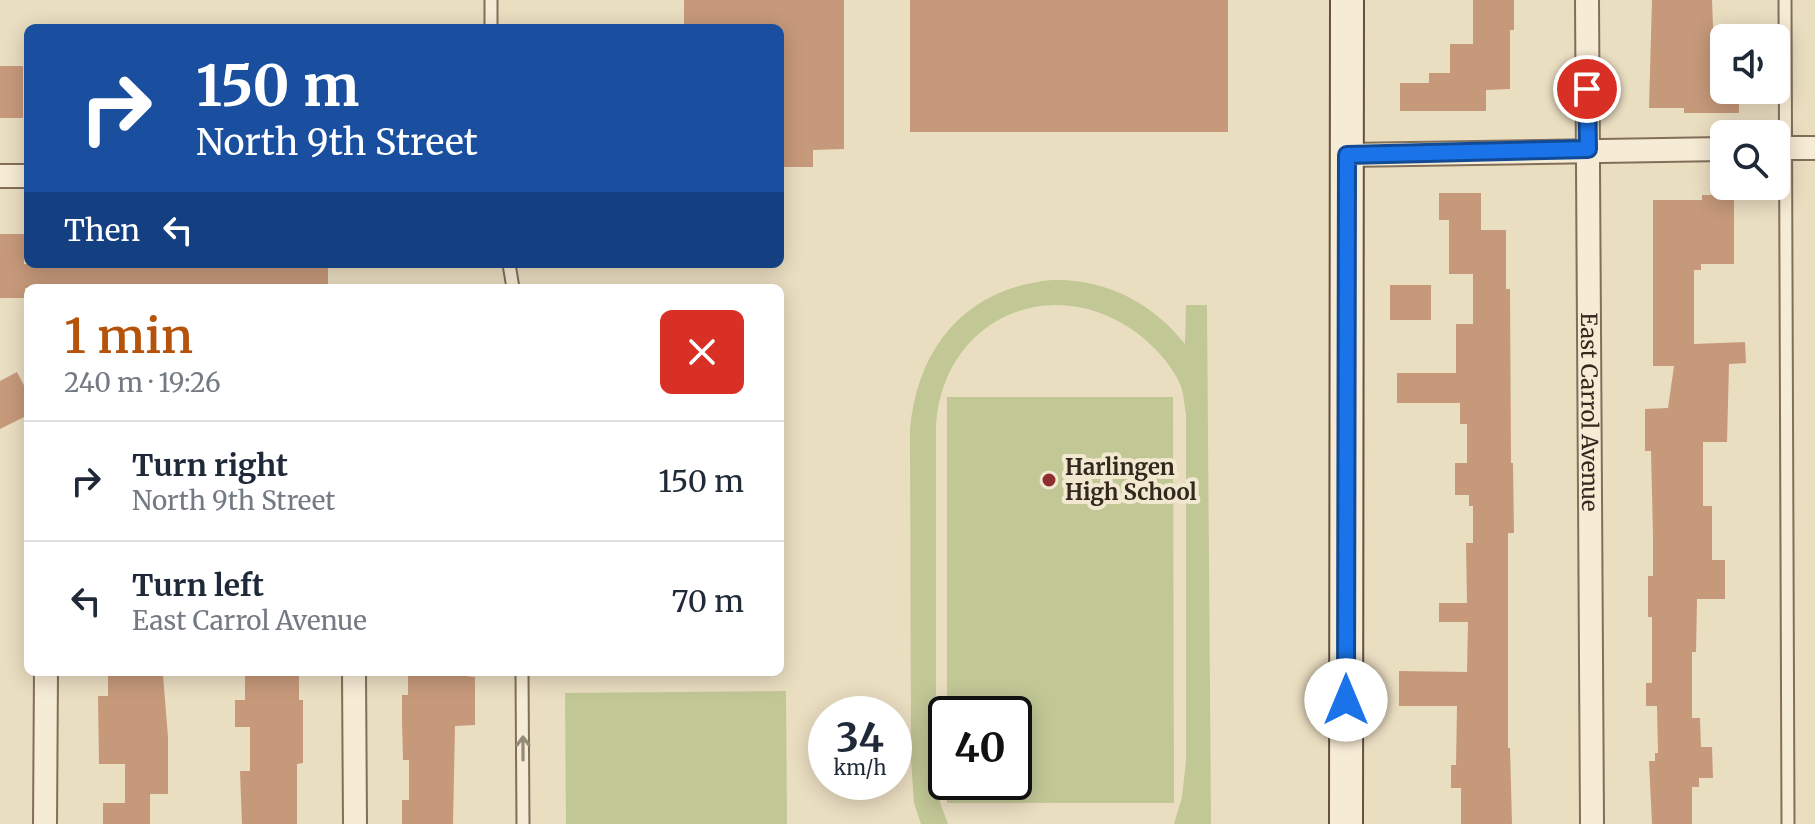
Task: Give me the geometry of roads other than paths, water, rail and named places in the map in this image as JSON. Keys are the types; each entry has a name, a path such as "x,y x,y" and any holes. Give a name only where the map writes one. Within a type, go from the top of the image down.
{"street":[{"path":"1346,824 1347,0"},
{"name":"East Carrol Avenue","path":"1587,0 1592,824"},
{"path":"1790,148 1815,148"},
{"path":"1347,155 1710,149"},
{"path":"0,176 24,176"},
{"path":"45,824 46,676"},
{"path":"354,676 355,824"}],"lane":[{"path":"491,0 491,24"},
{"path":"1782,120 1785,0"},
{"path":"1782,200 1788,824"},
{"path":"522,676 523,824"}],"place":[{"name":"Harlingen High School","path":"1049,480"}]}
